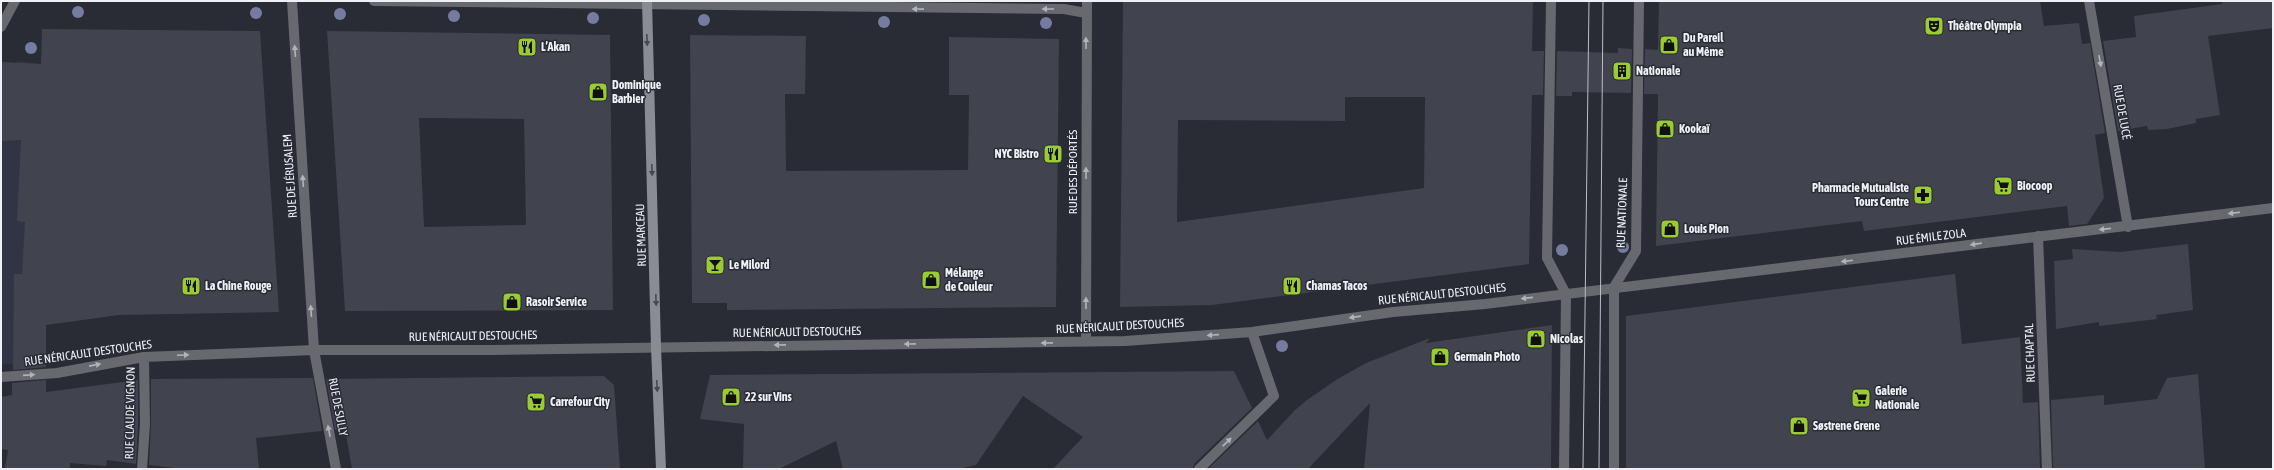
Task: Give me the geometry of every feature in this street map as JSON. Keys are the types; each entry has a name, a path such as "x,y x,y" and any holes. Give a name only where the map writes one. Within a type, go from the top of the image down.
{"street":[{"path":"1,27 15,1"},
{"name":"RUE DE JÉRUSALEM","path":"292,1 314,350"},
{"path":"374,1 647,2 929,9 1064,9 1086,13"},
{"name":"RUE DES DÉPORTÉS","path":"1086,342 1087,1"},
{"path":"1551,1 1546,258 1566,294 1564,469"},
{"name":"RUE NATIONALE","path":"1614,287 1636,251 1639,1"},
{"name":"RUE DE LUCÉ","path":"2089,1 2128,227"},
{"name":"RUE MARCEAU","path":"647,2 656,347 662,469"},
{"name":"RUE ÉMILE ZOLA","path":"1592,290 1901,254 2038,236 2128,227 2273,208"},
{"name":"RUE CHAPTAL","path":"2038,236 2047,469"},
{"path":"1614,287 1614,469"},
{"name":"RUE NÉRICAULT DESTOUCHES","path":"1,377 57,373 144,356 314,350 483,350 1086,342 1252,332 1394,312 1592,290"},
{"path":"1199,469 1274,396 1252,332"},
{"name":"RUE DE SULLY","path":"314,350 336,469"},
{"name":"RUE CLAUDE VIGNON","path":"142,469 145,424 144,356"}],"shaded area":[{"path":"17,61 42,64 46,365 1,364 1,62 16,63"}],"building":[{"path":"1123,1 1533,1 1532,51 1544,51 1543,95 1532,95 1529,264 1212,305 1120,307","holes":["1345,97 1425,97 1424,188 1177,222 1178,120 1345,121"]},
{"path":"1659,1 2040,1 2044,26 2079,23 2082,44 2090,43 2105,133 2095,135 2104,198 2087,224 2069,226 2067,206 1864,231 1862,221 1656,246 1658,94 1644,94 1645,49 1658,50"},
{"path":"2222,1 2273,1 2273,28 2208,36 2220,115 2196,119 2196,123 2167,129 2148,130 2147,126 2118,131 2103,41 2136,37 2134,16 2222,4"},
{"path":"42,29 260,31 279,312 119,315 46,325 46,367 13,370 14,274 22,274 25,222 17,221 21,140 1,141 1,62 41,64"},
{"path":"327,31 610,35 613,310 345,311","holes":["419,118 524,119 526,225 424,227"]},
{"path":"690,35 806,36 805,94 785,94 786,171 968,170 969,95 949,95 949,37 1059,39 1056,307 727,310 727,303 692,303"},
{"path":"1618,48 1632,49 1631,93 1572,92 1572,96 1556,96 1557,51 1618,53"},
{"path":"2188,244 2193,310 2156,315 2157,319 2099,326 2099,322 2056,329 2054,261 2073,259 2072,249 2120,252"},
{"path":"1955,274 1962,344 2020,337 2023,403 2038,402 2040,469 1626,469 1626,316"},
{"path":"1552,325 1551,469 1364,469 1370,403 1308,469 1208,469 1258,421 1267,440 1295,410 1307,400 1336,380 1366,363 1430,338 1426,343"},
{"path":"1234,371 1252,408 1194,464 1193,469 1053,469 1083,437 1023,396 976,465 959,469 843,469 836,441 779,469 743,469 744,424 700,419 710,375"},
{"path":"2198,374 2205,469 2053,469 2051,400 2104,395 2104,405 2157,399 2167,378"},
{"path":"604,376 614,385 620,469 352,469 345,429 335,430 326,379"},
{"path":"313,378 322,431 256,438 259,469 181,469 149,465 151,379"},
{"path":"46,380 46,392 138,380 136,464 107,460 106,466 70,463 70,469 5,469 8,450 1,449 1,397 12,395 12,383"}],"tram line":[{"path":"1583,469 1589,1"},
{"path":"1599,469 1603,1"}],"place":[{"name":"Théâtre Olympia","path":"1934,26"},
{"name":"Du Pareil au Même","path":"1669,45"},
{"name":"L’Akan","path":"527,47"},
{"name":"Nationale","path":"1622,71"},
{"name":"Dominique Barbier","path":"598,92"},
{"name":"Kookaï","path":"1665,129"},
{"name":"NYC Bistro","path":"1053,154"},
{"name":"Biocoop","path":"2003,186"},
{"name":"Pharmacie Mutualiste Tours Centre","path":"1923,195"},
{"name":"Louis Pion","path":"1670,229"},
{"name":"Le Milord","path":"715,265"},
{"name":"Mélange de Couleur","path":"931,280"},
{"name":"La Chine Rouge","path":"191,286"},
{"name":"Chamas Tacos","path":"1292,286"},
{"name":"Rasoir Service","path":"512,302"},
{"name":"Nicolas","path":"1536,339"},
{"name":"Germain Photo","path":"1440,357"},
{"name":"22 sur Vins","path":"731,397"},
{"name":"Galerie Nationale","path":"1861,398"},
{"name":"Carrefour City","path":"536,402"},
{"name":"Søstrene Grene","path":"1799,426"}]}
